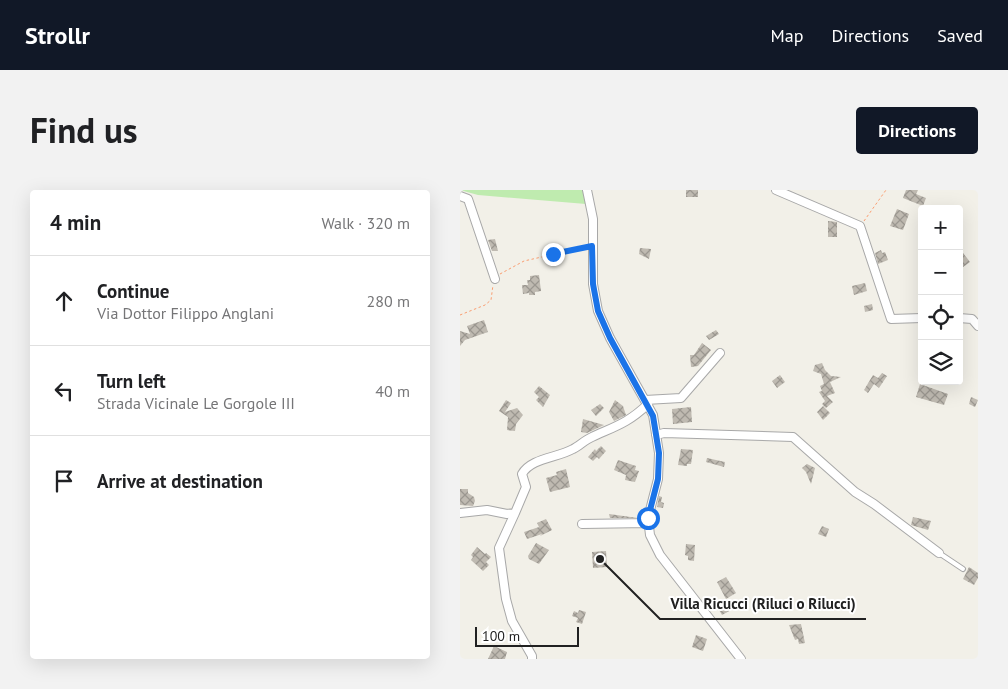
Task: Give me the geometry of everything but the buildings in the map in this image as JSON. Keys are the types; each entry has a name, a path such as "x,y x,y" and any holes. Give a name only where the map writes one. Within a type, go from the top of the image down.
{"street":[{"path":"588,190 593,219 593,284 598,311 610,338 653,416 659,453 658,479 648,518 650,535 660,555 741,659"},
{"path":"776,190 860,226 891,318 918,318"},
{"path":"460,196 468,199 495,279"},
{"path":"963,318 972,319 978,326"},
{"path":"532,659 512,621 506,599 499,548 526,487 522,474 528,466 572,450 592,437 611,430 636,415 646,402 681,398 720,353"},
{"path":"656,435 664,433 793,437 855,492 939,553"},
{"path":"460,513 487,510 507,514 515,513"},
{"path":"582,524 648,523"}],"lane":[{"path":"939,553 963,569"}],"path":[{"path":"860,226 886,190"},
{"path":"460,315 491,300 495,279 524,261 592,246"}],"green space":[{"path":"460,190 583,190 586,204 478,195"}],"place":[{"name":"Villa Ricucci (Riluci o Rilucci)","path":"600,559"}],"route":[{"path":"553,254 592,246 593,284 598,311 610,338 653,416 659,453 658,479 648,518"}]}
